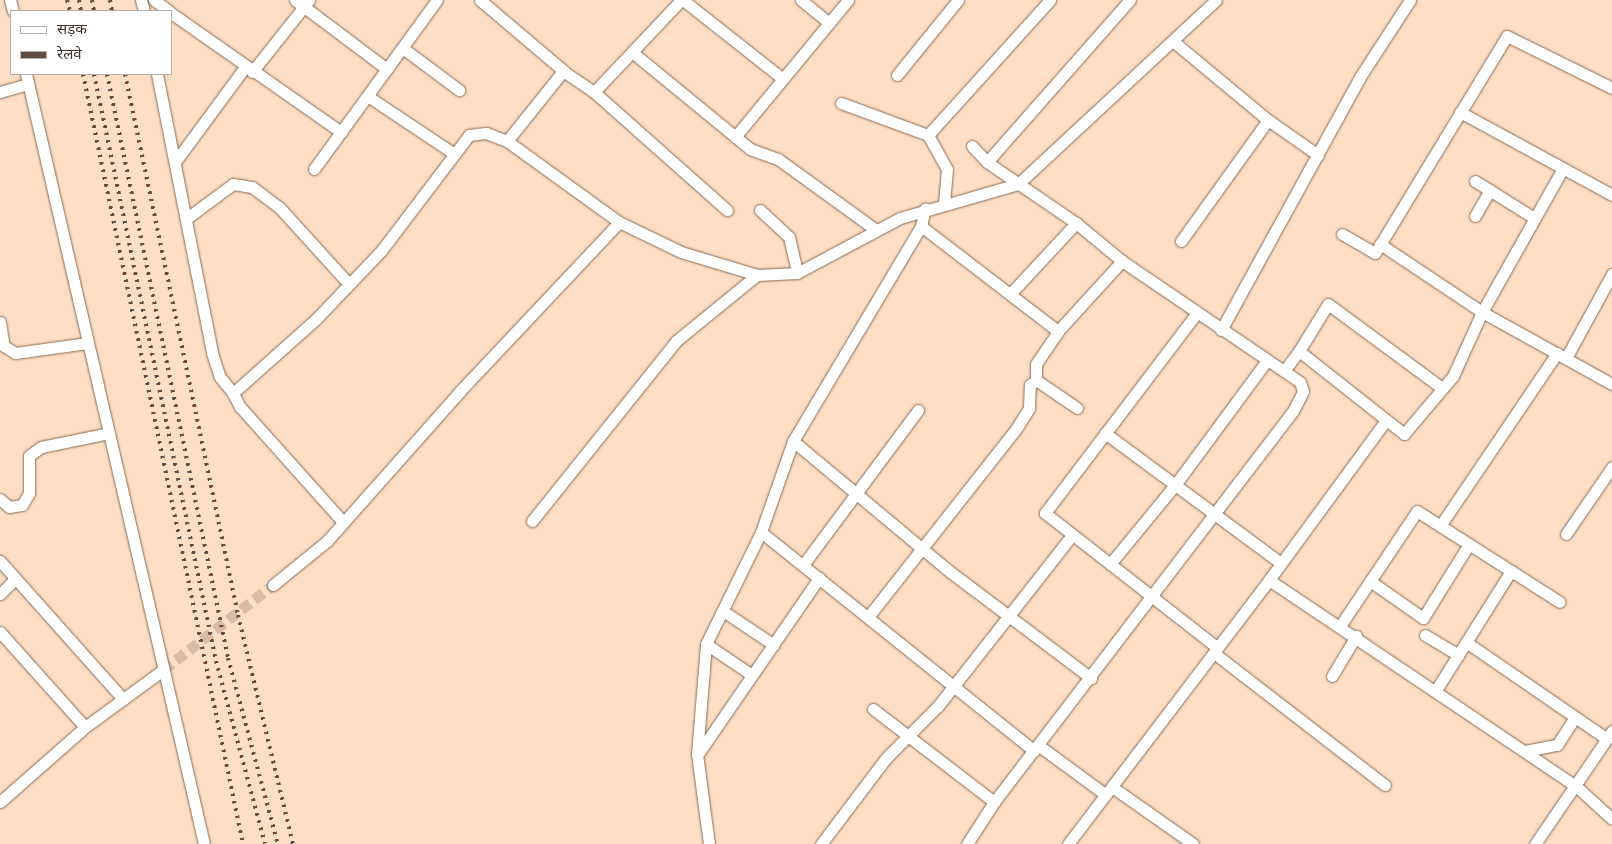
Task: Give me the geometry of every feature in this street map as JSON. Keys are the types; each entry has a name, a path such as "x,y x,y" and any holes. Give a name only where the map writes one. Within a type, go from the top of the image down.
{"street":[{"path":"154,0 167,10"},
{"path":"314,169 369,97 387,69 404,49 437,0"},
{"path":"480,0 565,72 594,92 727,210"},
{"path":"594,92 682,0 783,79"},
{"path":"801,0 829,23"},
{"path":"735,137 848,0"},
{"path":"897,75 958,0"},
{"path":"928,135 1050,0"},
{"path":"987,162 1130,0"},
{"path":"233,393 316,319 348,283 381,251 453,153 469,135 478,132 507,141 619,222 681,252 757,275 797,272 876,230 925,208 1018,184 1174,42 1216,0"},
{"path":"1221,330 1360,77 1410,0"},
{"path":"175,162 303,2 387,69"},
{"path":"172,13 249,70 341,132"},
{"path":"1342,234 1375,253 1507,36 1612,88"},
{"path":"1174,42 1268,120 1318,155"},
{"path":"404,49 459,90"},
{"path":"632,52 750,149 778,159 876,230"},
{"path":"507,141 565,72"},
{"path":"157,75 216,367 240,406 344,522"},
{"path":"0,92 27,79 204,844"},
{"path":"369,97 453,153"},
{"path":"841,104 928,135 944,156 947,169 944,203"},
{"path":"1460,112 1612,195"},
{"path":"1181,241 1268,120"},
{"path":"967,844 994,802 1154,598 1301,399 1300,382 1284,371 1265,363 1122,261 1076,223 987,162 972,146"},
{"path":"1299,350 1404,434 1452,376 1482,312 1563,168"},
{"path":"1476,181 1534,218"},
{"path":"187,218 234,184 252,187 278,207 348,283"},
{"path":"1475,216 1490,190"},
{"path":"709,844 697,754 706,644 760,532 793,441 921,226 925,208"},
{"path":"760,210 789,236 797,272"},
{"path":"273,585 310,558 460,390 619,222"},
{"path":"1011,293 1076,223"},
{"path":"921,226 1011,293 1058,331"},
{"path":"1380,244 1482,312 1612,384"},
{"path":"1036,380 1036,364 1058,331 1122,261"},
{"path":"1440,526 1562,356 1612,274"},
{"path":"532,522 676,341 757,275"},
{"path":"1284,371 1328,304 1442,388"},
{"path":"1196,314 1044,513 1154,598 1216,651 1385,785"},
{"path":"0,322 4,346 15,353 87,343"},
{"path":"1110,564 1176,485 1265,363"},
{"path":"1036,380 1077,408"},
{"path":"868,617 1016,429 1029,408 1030,385 1036,380"},
{"path":"803,565 854,493 918,410"},
{"path":"1068,844 1216,651 1386,420"},
{"path":"0,499 9,507 22,505 29,493 29,456 40,447 108,433"},
{"path":"1105,433 1281,563"},
{"path":"793,441 922,548 1092,678"},
{"path":"1566,534 1612,466"},
{"path":"1340,626 1417,511 1560,602"},
{"path":"760,532 1036,748 1193,844"},
{"path":"821,844 886,758 910,736 954,684 1007,614 1072,535"},
{"path":"1370,581 1423,618 1469,544"},
{"path":"0,561 123,698"},
{"path":"1436,690 1511,571"},
{"path":"0,594 16,578"},
{"path":"697,754 820,578"},
{"path":"1269,580 1356,636 1577,787 1612,819"},
{"path":"723,611 774,645"},
{"path":"0,632 85,727"},
{"path":"1425,635 1458,655"},
{"path":"1332,676 1356,636"},
{"path":"1466,642 1575,718 1609,735 1577,787 1535,844"},
{"path":"706,644 752,675"},
{"path":"0,802 85,727 163,670"},
{"path":"873,709 994,802"},
{"path":"1525,751 1556,745 1575,718"}],"tunnel":[{"path":"163,670 273,585"}],"railway":[{"path":"67,0 70,10"},
{"path":"79,0 81,10"},
{"path":"92,0 94,10"},
{"path":"110,0 112,10"},
{"path":"83,75 243,844"},
{"path":"94,75 216,661 265,844"},
{"path":"107,75 228,658 278,844"},
{"path":"125,75 238,615 293,844"}]}
